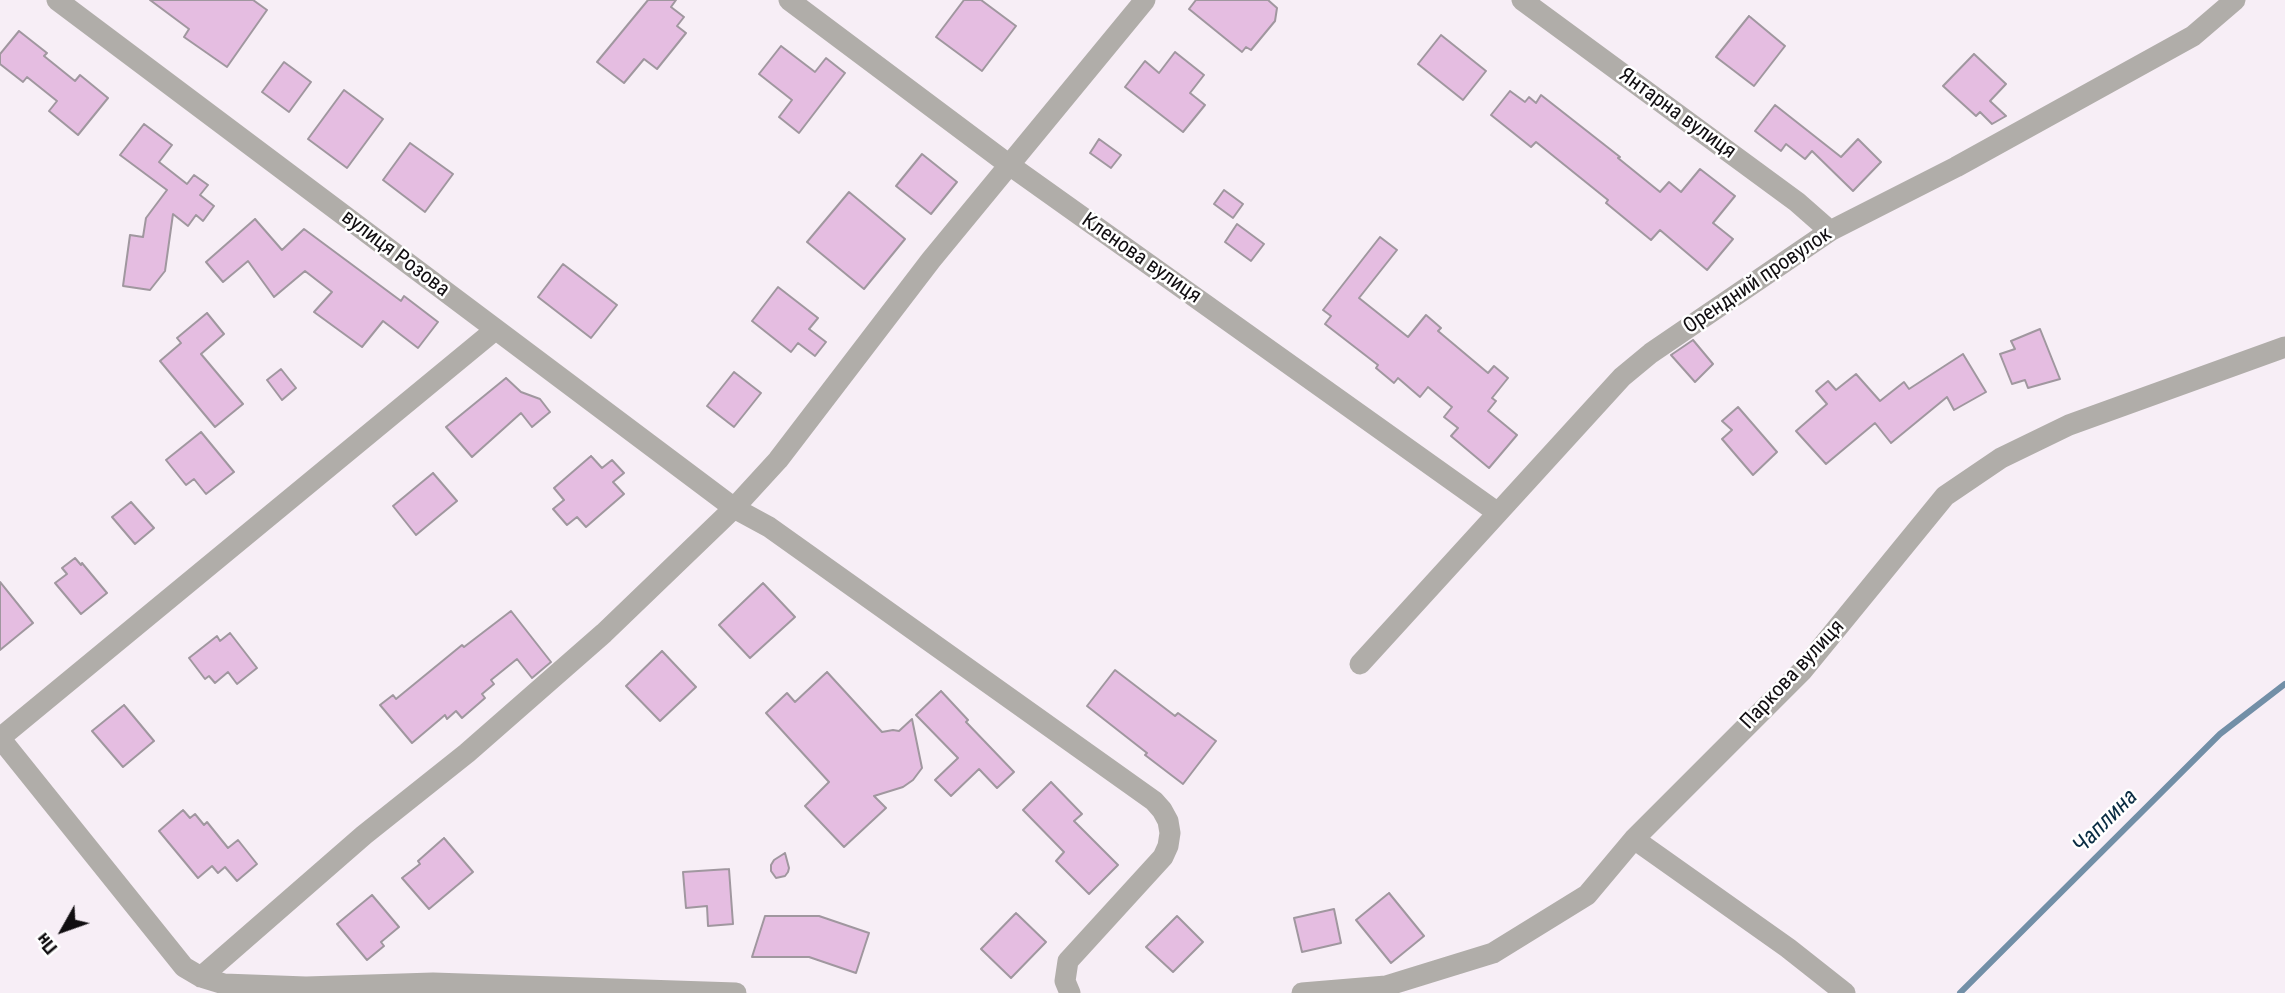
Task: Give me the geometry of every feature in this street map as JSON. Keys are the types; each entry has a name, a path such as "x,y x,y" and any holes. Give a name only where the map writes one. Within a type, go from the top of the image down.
{"street":[{"name":"вулиця Розова","path":"57,0 734,508 769,527 1143,793 1163,810 1170,833 1163,857 1074,952 1065,971 1069,992"},
{"name":"Кленова вулиця","path":"789,0 1008,164 1497,513"},
{"path":"201,977 363,835 467,753 604,634 734,508 778,460 931,260 1145,0"},
{"name":"Янтарна вулиця","path":"1522,0 1797,202 1830,231"},
{"name":"Орендний провулок","path":"1360,664 1622,377 1651,354 1830,231 1956,167 2193,37 2235,0"},
{"path":"495,330 0,738 184,967 201,977 224,984 306,987 433,983 736,993"},
{"name":"Паркова вулиця","path":"1302,993 1386,986 1493,953 1587,895 1634,839 1802,671 1945,496 2001,458 2069,425 2285,347"},
{"path":"1634,839 1778,941 1845,993"}],"building":[{"path":"150,0 253,0 267,10 227,67 184,37 189,29"},
{"path":"648,0 676,0 671,7 684,17 677,26 686,33 657,69 644,59 624,83 597,62"},
{"path":"964,0 981,0 1016,26 982,71 936,37"},
{"path":"1196,0 1268,0 1277,8 1275,21 1251,50 1246,47 1242,52 1189,9"},
{"path":"1749,16 1785,46 1754,86 1716,57"},
{"path":"19,31 47,53 44,56 75,81 80,75 108,98 78,135 49,111 57,101 27,77 23,82 0,64 0,54"},
{"path":"1441,35 1486,71 1463,100 1418,64"},
{"path":"781,46 815,72 826,58 845,73 799,133 779,117 792,100 759,74"},
{"path":"1175,52 1204,75 1190,93 1205,105 1183,132 1125,87 1145,61 1159,73"},
{"path":"1974,54 2006,84 1990,101 2006,116 1992,124 1980,112 1976,116 1943,86"},
{"path":"284,62 311,82 289,112 262,92"},
{"path":"344,90 383,119 347,168 308,139"},
{"path":"1510,91 1525,102 1529,97 1536,103 1541,95 1660,192 1669,182 1681,192 1700,169 1735,196 1713,223 1733,239 1707,270 1660,230 1651,240 1606,203 1608,200 1536,142 1531,147 1491,115"},
{"path":"1775,105 1841,157 1858,139 1881,162 1853,191 1812,151 1805,159 1786,144 1781,151 1755,131"},
{"path":"144,124 172,145 159,162 187,184 194,175 208,185 200,195 214,206 203,221 196,215 188,226 173,214 165,271 150,290 123,286 130,235 143,237 146,218 167,190 120,155"},
{"path":"1099,139 1121,155 1111,168 1090,153"},
{"path":"410,143 453,174 425,212 383,180"},
{"path":"922,154 957,182 931,214 896,186"},
{"path":"1224,190 1243,204 1233,218 1214,204"},
{"path":"849,192 905,239 864,289 807,242"},
{"path":"255,219 282,250 304,229 401,301 404,296 438,322 418,348 383,321 362,347 314,312 332,292 305,271 274,297 248,261 223,282 206,262"},
{"path":"1237,224 1264,244 1251,261 1225,242"},
{"path":"1380,237 1397,250 1359,298 1408,337 1426,315 1441,328 1438,331 1488,373 1494,366 1508,378 1492,398 1496,401 1488,411 1517,435 1489,468 1451,436 1458,428 1444,417 1452,407 1428,387 1420,397 1398,378 1394,383 1376,368 1378,365 1325,324 1331,316 1323,310"},
{"path":"563,264 617,305 591,338 538,297"},
{"path":"778,287 818,318 809,329 826,342 815,356 798,343 791,352 752,321"},
{"path":"207,313 224,334 201,354 243,404 215,427 160,361 181,343 177,338"},
{"path":"2040,329 2060,379 2028,388 2025,380 2012,384 2000,354 2015,349 2011,341"},
{"path":"1693,340 1713,364 1695,382 1671,355"},
{"path":"1963,354 1986,392 1954,410 1947,397 1891,443 1875,423 1826,464 1796,431 1827,404 1816,391 1828,381 1836,390 1856,374 1880,401 1904,382 1909,389"},
{"path":"281,369 296,388 282,400 267,380"},
{"path":"734,372 761,393 734,427 707,406"},
{"path":"506,378 521,392 540,399 550,412 532,427 521,413 472,457 446,427"},
{"path":"1738,407 1777,452 1753,475 1722,439 1732,430 1722,421"},
{"path":"201,432 234,472 206,494 194,479 186,485 166,460"},
{"path":"591,456 602,468 612,460 624,473 613,482 624,494 586,527 577,517 567,525 553,509 564,500 554,488"},
{"path":"433,473 457,501 416,535 393,506"},
{"path":"131,502 154,528 135,544 112,517"},
{"path":"75,558 107,593 81,614 55,583 67,574 62,568"},
{"path":"0,582 33,623 0,650"},
{"path":"763,583 795,617 750,658 719,625"},
{"path":"511,611 551,662 532,678 517,659 491,680 494,684 482,694 485,698 462,718 456,711 447,719 445,715 412,743 380,705 393,695 396,699 462,645 464,647"},
{"path":"230,633 257,668 237,684 228,672 215,683 209,676 205,679 189,658 217,636 220,641"},
{"path":"662,651 696,687 660,721 626,686"},
{"path":"1115,670 1175,716 1178,713 1216,741 1183,784 1087,706"},
{"path":"827,672 882,732 899,731 912,719 922,768 913,780 903,787 874,796 886,808 844,847 805,806 829,782 766,713 787,693 795,702"},
{"path":"941,691 968,720 966,722 1014,772 997,788 979,769 951,796 935,780 958,758 916,715"},
{"path":"124,705 154,741 123,767 92,731"},
{"path":"1051,782 1082,814 1074,821 1118,865 1089,894 1056,861 1064,852 1023,810"},
{"path":"183,810 190,818 195,814 204,825 207,822 228,848 238,840 257,864 237,881 225,867 218,873 212,866 198,878 159,831"},
{"path":"444,838 473,872 429,909 402,878 420,864 418,861"},
{"path":"785,853 788,872 785,876 776,878 771,871 771,865"},
{"path":"729,869 733,924 708,926 707,906 686,908 683,872"},
{"path":"1389,893 1424,936 1391,963 1356,920"},
{"path":"372,895 399,927 381,942 384,946 367,960 337,924"},
{"path":"1334,909 1341,943 1302,952 1294,918"},
{"path":"1016,913 1046,942 1011,978 981,949"},
{"path":"765,916 819,916 869,933 856,973 809,957 752,957"},
{"path":"1177,916 1203,942 1173,972 1146,947"}],"waterway":[{"name":"Чаплина","path":"1960,993 2220,734 2285,684"}]}
